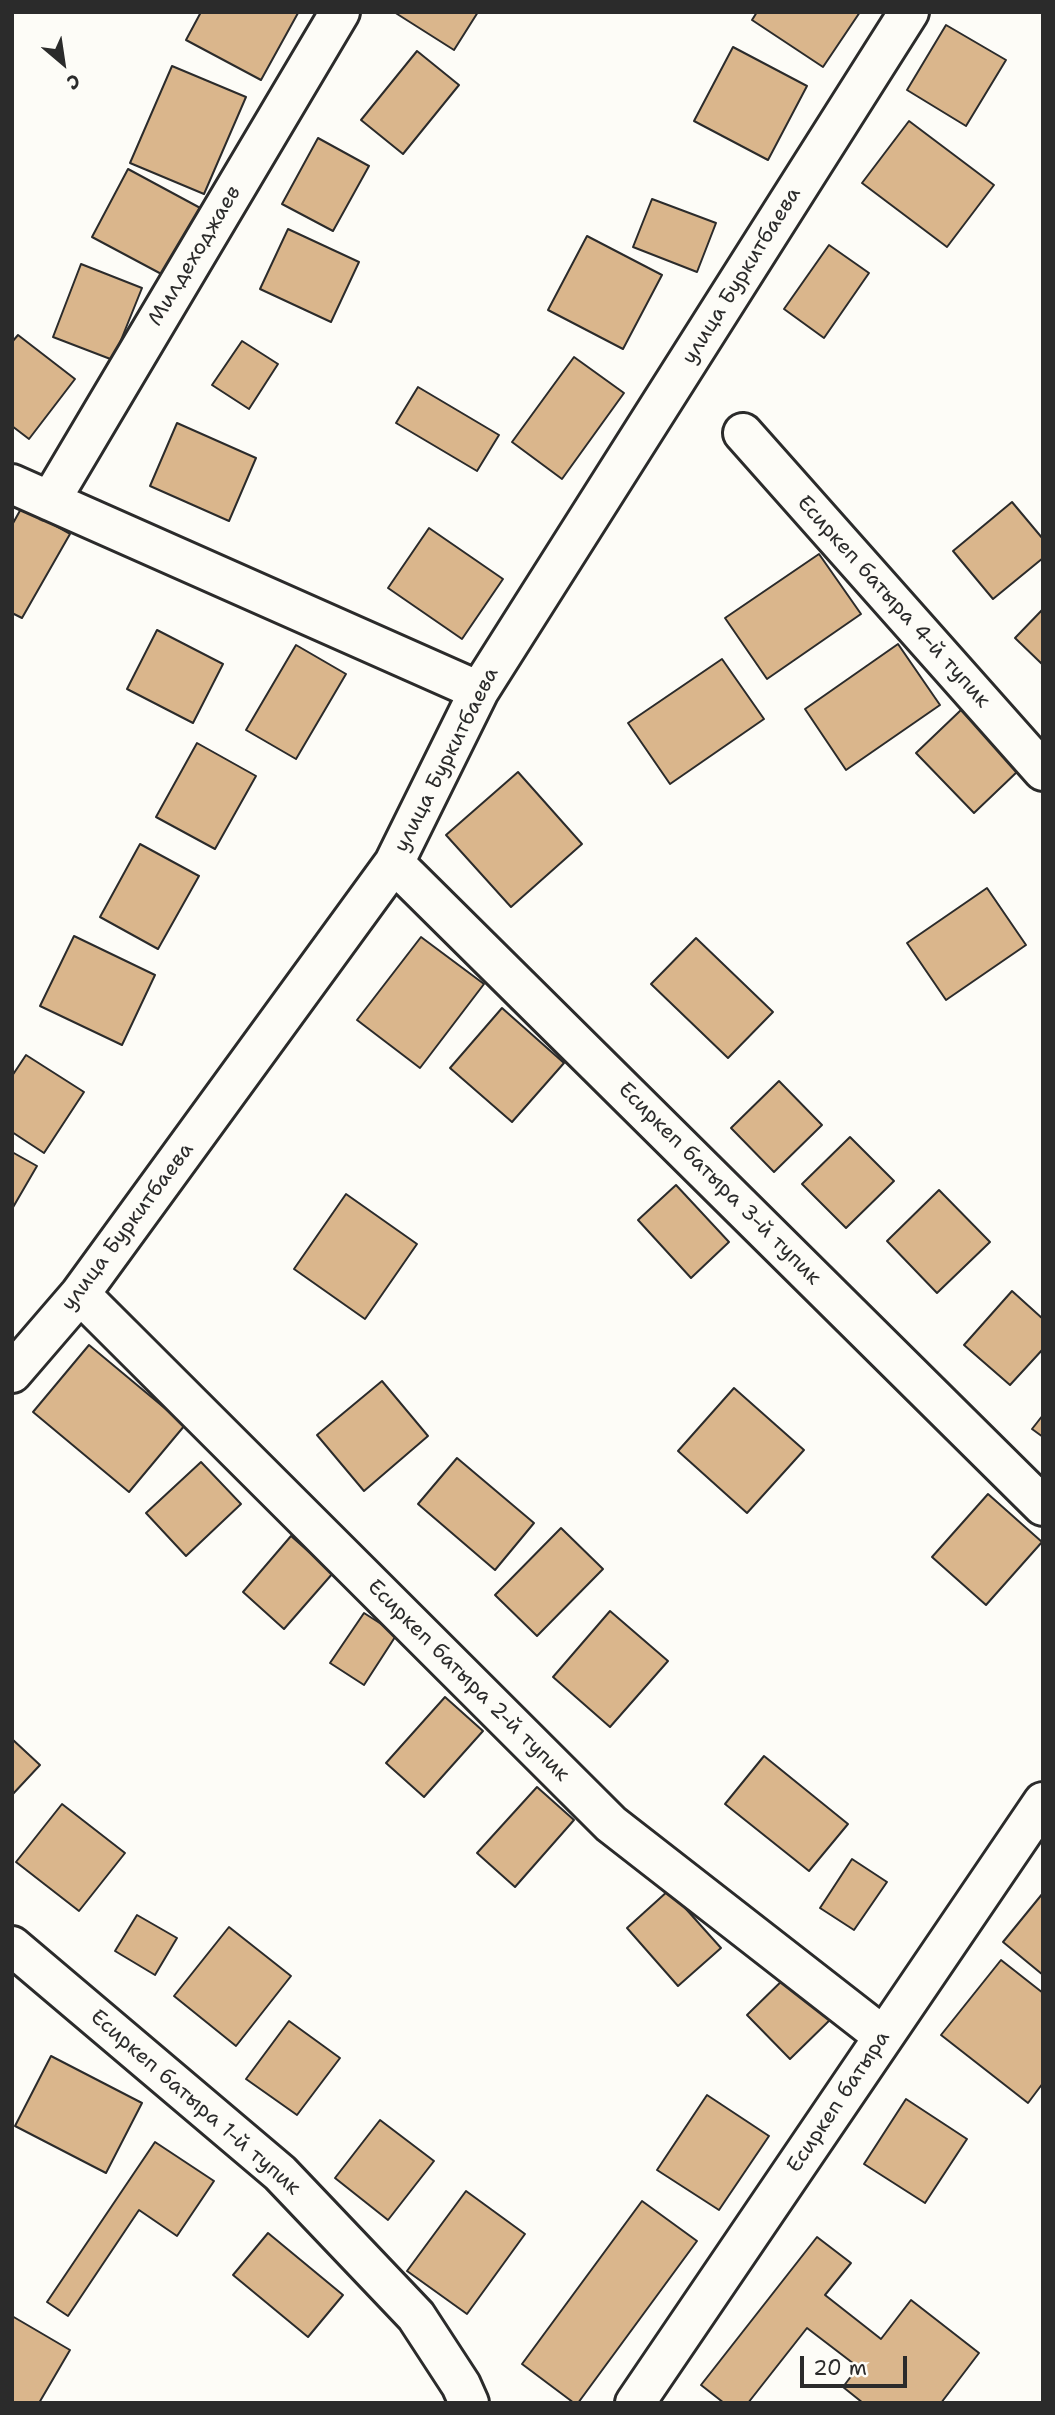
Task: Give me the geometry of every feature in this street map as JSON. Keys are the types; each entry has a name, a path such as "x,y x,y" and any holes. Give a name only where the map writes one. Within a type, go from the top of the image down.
{"street":[{"name":"Милдеходжаев","path":"50,501 340,12"},
{"name":"улица Буркитбаева","path":"12,1373 80,1294 394,863 479,691 909,12"},
{"name":"Есиркеп батыра 4-й тупик","path":"743,433 1043,771"},
{"path":"12,484 479,691"},
{"name":"Есиркеп батыра 3-й тупик","path":"394,863 1043,1506"},
{"name":"Есиркеп батыра 2-й тупик","path":"80,1294 611,1824 883,2036"},
{"name":"Есиркеп батыра","path":"635,2403 1043,1802"},
{"name":"Есиркеп батыра 1-й тупик","path":"12,1946 280,2173 416,2316 461,2385 469,2403"}],"building":[{"path":"201,12 298,13 261,80 186,40"},
{"path":"394,12 478,12 454,50"},
{"path":"757,12 860,12 823,67 752,20"},
{"path":"946,25 1006,60 966,126 907,90"},
{"path":"733,47 807,86 768,160 694,121"},
{"path":"417,51 459,85 403,154 361,120"},
{"path":"172,66 246,97 204,194 130,163"},
{"path":"909,121 994,185 947,247 862,183"},
{"path":"318,138 369,166 333,231 282,204"},
{"path":"128,169 204,210 167,277 92,237"},
{"path":"652,199 716,223 697,272 633,247"},
{"path":"288,229 359,262 331,322 260,289"},
{"path":"587,236 662,275 623,349 548,310"},
{"path":"829,245 869,273 824,338 784,309"},
{"path":"81,264 142,288 113,360 53,337"},
{"path":"18,335 75,379 29,439 12,426 12,342"},
{"path":"242,341 278,364 249,409 212,385"},
{"path":"574,357 624,393 562,479 512,442"},
{"path":"418,387 499,435 477,471 396,423"},
{"path":"177,423 256,458 229,521 150,486"},
{"path":"1012,502 1043,539 1043,558 993,599 953,551"},
{"path":"22,507 70,534 22,618 12,613 12,525"},
{"path":"429,528 503,579 462,639 388,588"},
{"path":"819,554 861,614 767,679 725,618"},
{"path":"1043,609 1043,665 1015,638"},
{"path":"157,630 223,664 193,723 127,689"},
{"path":"898,644 940,705 846,770 805,709"},
{"path":"296,645 346,674 296,759 246,730"},
{"path":"722,659 764,719 670,784 628,723"},
{"path":"961,710 1019,770 974,813 916,753"},
{"path":"197,743 256,776 215,849 156,817"},
{"path":"518,772 582,844 511,907 446,835"},
{"path":"140,844 199,876 158,949 100,917"},
{"path":"987,888 1026,945 946,1000 907,943"},
{"path":"74,936 155,975 122,1045 40,1006"},
{"path":"421,937 484,984 420,1068 357,1020"},
{"path":"696,938 773,1012 728,1058 651,984"},
{"path":"502,1008 564,1063 512,1122 450,1068"},
{"path":"26,1055 84,1092 44,1153 12,1132 12,1076"},
{"path":"779,1081 822,1125 774,1172 731,1128"},
{"path":"850,1137 894,1181 846,1228 802,1184"},
{"path":"12,1152 37,1166 12,1209"},
{"path":"676,1185 729,1242 691,1278 638,1220"},
{"path":"939,1190 990,1242 937,1293 887,1241"},
{"path":"346,1194 417,1244 365,1319 294,1269"},
{"path":"1012,1291 1043,1319 1043,1349 1010,1385 964,1345"},
{"path":"89,1345 185,1425 129,1492 33,1412"},
{"path":"382,1381 428,1436 364,1491 317,1435"},
{"path":"734,1388 804,1450 747,1513 678,1451"},
{"path":"1043,1415 1043,1437 1032,1429"},
{"path":"457,1458 534,1523 495,1570 418,1504"},
{"path":"201,1462 241,1504 186,1556 146,1513"},
{"path":"988,1494 1042,1542 986,1605 932,1557"},
{"path":"561,1528 603,1569 537,1636 495,1595"},
{"path":"291,1536 333,1573 284,1629 243,1592"},
{"path":"610,1611 668,1661 610,1727 553,1677"},
{"path":"364,1613 397,1634 364,1685 330,1663"},
{"path":"445,1697 483,1731 424,1797 386,1763"},
{"path":"12,1739 40,1765 12,1795"},
{"path":"764,1756 848,1824 809,1871 725,1804"},
{"path":"537,1787 574,1820 515,1887 477,1853"},
{"path":"62,1804 125,1853 79,1911 16,1862"},
{"path":"852,1859 887,1882 854,1930 820,1908"},
{"path":"669,1890 721,1948 678,1986 627,1928"},
{"path":"1043,1893 1043,1975 1003,1942"},
{"path":"137,1915 177,1938 155,1975 115,1951"},
{"path":"229,1927 291,1976 236,2046 174,1996"},
{"path":"1001,1960 1043,1993 1043,2083 1028,2103 941,2035"},
{"path":"793,1970 836,2014 790,2059 747,2015"},
{"path":"289,2021 340,2058 297,2115 246,2079"},
{"path":"51,2056 142,2103 106,2173 15,2126"},
{"path":"707,2095 769,2136 719,2210 657,2170"},
{"path":"906,2099 967,2139 925,2203 864,2164"},
{"path":"380,2120 434,2161 388,2220 335,2178"},
{"path":"155,2142 214,2181 177,2236 139,2210 68,2316 47,2302"},
{"path":"466,2191 525,2234 467,2314 407,2271"},
{"path":"642,2201 697,2241 578,2403 574,2403 522,2364"},
{"path":"268,2233 343,2295 308,2337 233,2275"},
{"path":"817,2237 851,2263 825,2295 881,2339 911,2300 979,2353 941,2403 863,2403 843,2387 858,2367 807,2328 748,2403 724,2403 701,2385"},
{"path":"12,2316 70,2350 39,2403 12,2403"}]}
